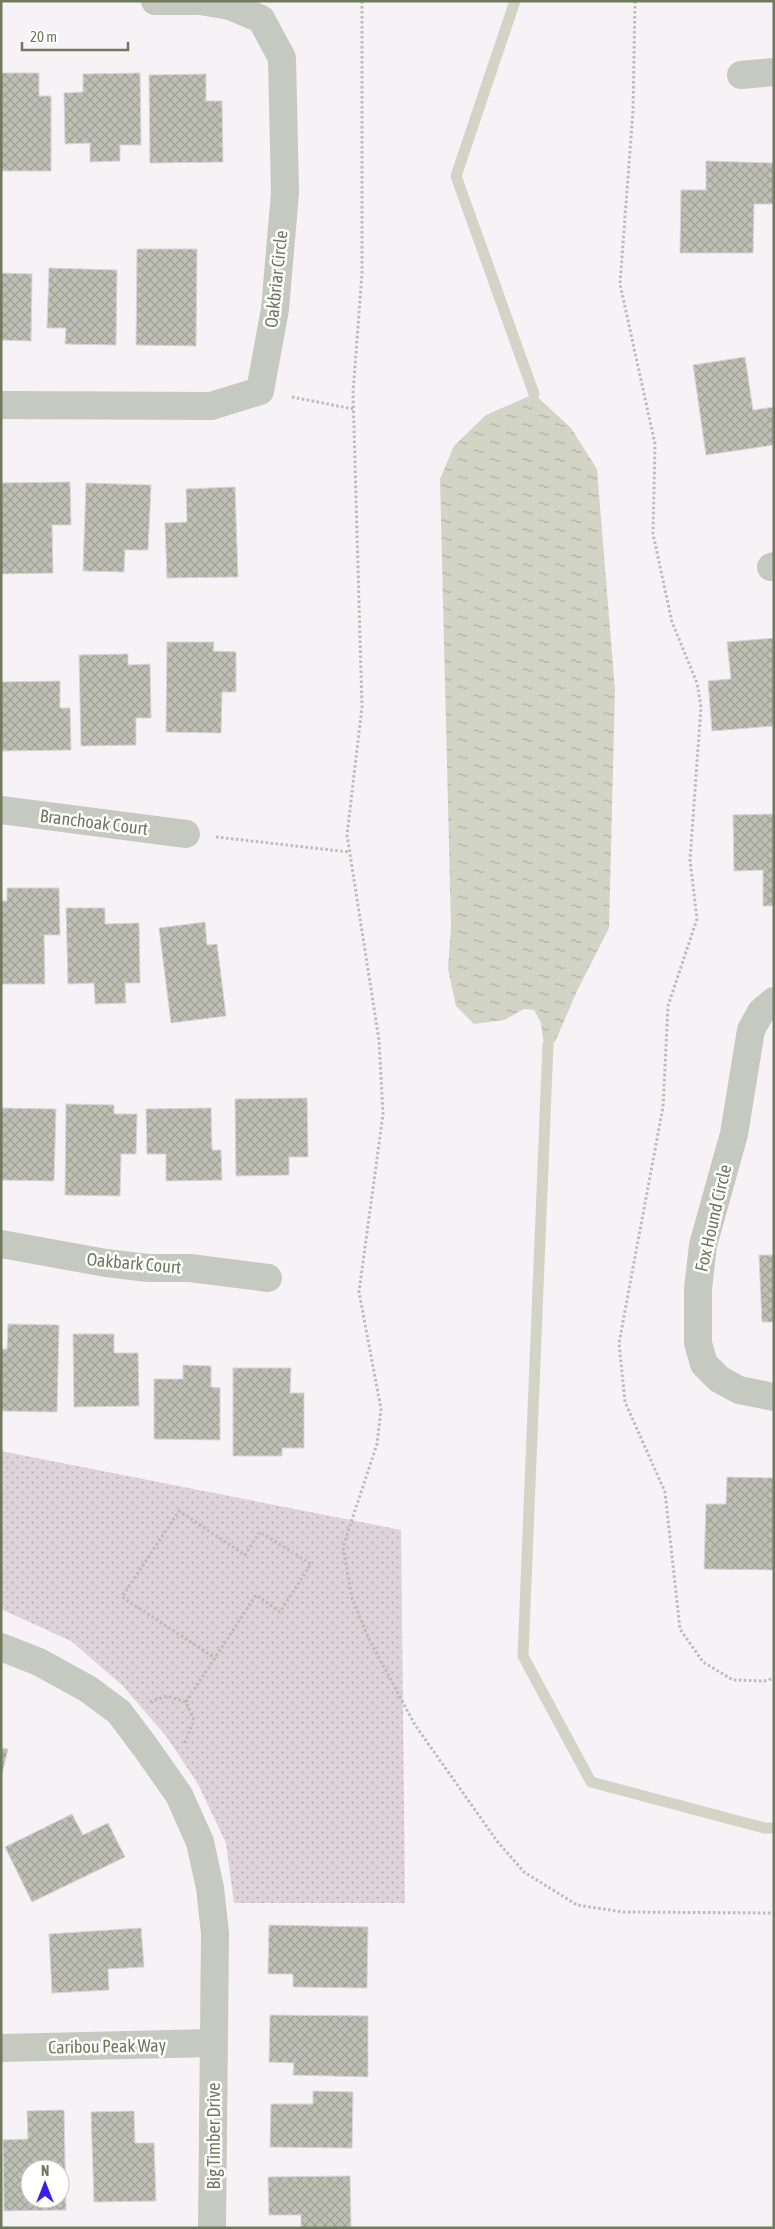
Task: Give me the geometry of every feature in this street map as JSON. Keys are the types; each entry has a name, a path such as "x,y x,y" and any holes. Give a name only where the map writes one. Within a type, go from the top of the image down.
{"street":[{"name":"Oakbriar Circle","path":"155,1 200,2 230,6 261,19 282,58 285,193 275,309 260,391"},
{"path":"741,75 774,72"},
{"path":"1,405 211,406 260,391"},
{"name":"Branchoak Court","path":"1,810 186,834"},
{"name":"Fox Hound Circle","path":"774,1002 761,1012 751,1030 734,1134 703,1245 698,1290 698,1342 704,1364 719,1379 739,1390 774,1397"},
{"name":"Oakbark Court","path":"1,1244 106,1264 148,1268 190,1268 268,1278"},
{"name":"Big Timber Drive","path":"1,1647 39,1662 88,1690 119,1712 179,1795 200,1842 210,1888 215,1932 212,2228"},
{"name":"Caribou Peak Way","path":"1,2048 213,2044"}],"path":[{"path":"362,1 362,273 353,409 362,706 347,835 379,1040 383,1114 359,1292 380,1409 377,1444 343,1547 352,1598 368,1637 415,1726 497,1841 524,1872 577,1905 614,1911 774,1913"},
{"path":"635,1 633,111 620,284 635,364 655,444 653,534 672,622 697,683 701,707 690,860 697,919 668,1006 663,1106 619,1343 625,1402 665,1492 680,1629 703,1662 733,1680 764,1681 774,1678"},
{"path":"260,391 353,409"},
{"path":"186,834 350,852"},
{"path":"186,1702 215,1658 256,1595 280,1612 311,1564 260,1532 246,1555 179,1511 122,1597 215,1658"}],"shaded area":[{"path":"1,1451 401,1530 405,1903 234,1903 226,1843 198,1784 166,1736 122,1685 71,1641 1,1609"}],"water":[{"path":"534,394 571,428 597,469 615,690 609,928 577,991 555,1042 548,1044 543,1039 541,1023 534,1010 524,1009 504,1020 474,1024 456,1006 448,969 451,927 440,479 454,446 486,415"}],"building":[{"path":"1,73 39,73 39,96 51,96 51,171 1,171"},
{"path":"140,73 141,145 120,145 120,161 90,162 90,143 65,144 64,93 83,92 83,74"},
{"path":"206,74 206,101 222,101 223,162 150,163 149,75"},
{"path":"706,161 774,163 774,204 754,204 753,253 680,253 681,190 706,190"},
{"path":"137,249 197,249 196,346 136,345"},
{"path":"49,268 117,270 116,345 65,344 66,328 47,328"},
{"path":"1,273 32,274 31,341 1,340"},
{"path":"745,357 753,410 774,407 774,445 706,455 693,365"},
{"path":"70,482 71,525 52,525 53,573 1,574 1,483"},
{"path":"86,483 151,485 148,550 125,550 124,572 83,571"},
{"path":"235,487 238,577 167,578 165,523 187,522 186,489"},
{"path":"774,638 774,726 712,731 708,681 731,679 727,642"},
{"path":"167,642 214,642 213,651 236,652 236,692 222,692 221,733 166,732"},
{"path":"128,654 128,665 150,664 151,718 136,718 136,745 81,746 79,655"},
{"path":"60,681 60,708 70,708 71,750 1,751 1,682"},
{"path":"774,814 774,906 763,906 763,870 734,871 733,815"},
{"path":"7,888 59,888 60,935 44,935 45,984 1,984 1,901 7,901"},
{"path":"66,908 105,908 105,924 139,923 140,983 125,983 126,1003 95,1004 94,983 68,984"},
{"path":"205,922 207,945 217,944 226,1016 171,1023 159,928"},
{"path":"307,1098 308,1157 289,1157 289,1175 236,1176 235,1099"},
{"path":"66,1104 114,1105 114,1114 137,1114 136,1154 121,1154 120,1196 65,1195"},
{"path":"1,1108 56,1109 54,1181 1,1180"},
{"path":"211,1108 212,1150 221,1150 222,1180 166,1181 166,1154 147,1154 146,1109"},
{"path":"759,1255 774,1255 774,1322 762,1322"},
{"path":"8,1324 59,1325 57,1412 1,1411 1,1349 7,1349"},
{"path":"73,1334 114,1334 114,1353 138,1353 139,1406 74,1407"},
{"path":"183,1365 211,1366 211,1387 220,1388 220,1440 154,1439 154,1379 183,1379"},
{"path":"233,1368 291,1368 290,1393 304,1393 304,1448 282,1448 282,1456 233,1456"},
{"path":"727,1477 774,1478 774,1570 704,1569 706,1504 726,1504"},
{"path":"1,1748 8,1749 1,1778"},
{"path":"72,1814 83,1835 108,1823 125,1857 32,1902 5,1847"},
{"path":"269,1925 368,1927 367,1988 293,1987 293,1974 268,1974"},
{"path":"141,1928 144,1967 108,1969 109,1990 52,1993 49,1934"},
{"path":"270,2015 368,2016 368,2077 293,2075 294,2063 269,2062"},
{"path":"313,2091 353,2092 352,2148 270,2147 271,2104 313,2104"},
{"path":"64,2110 65,2159 20,2159 20,2209 66,2210 4,2211 3,2140 28,2139 27,2111"},
{"path":"134,2111 135,2143 154,2143 156,2201 94,2202 91,2112"},
{"path":"350,2176 351,2228 301,2228 301,2215 269,2215 268,2177"}],"waterway":[{"path":"515,1 456,176 534,394"},
{"path":"548,1044 523,1656 591,1782 764,1828 774,1828"}]}
